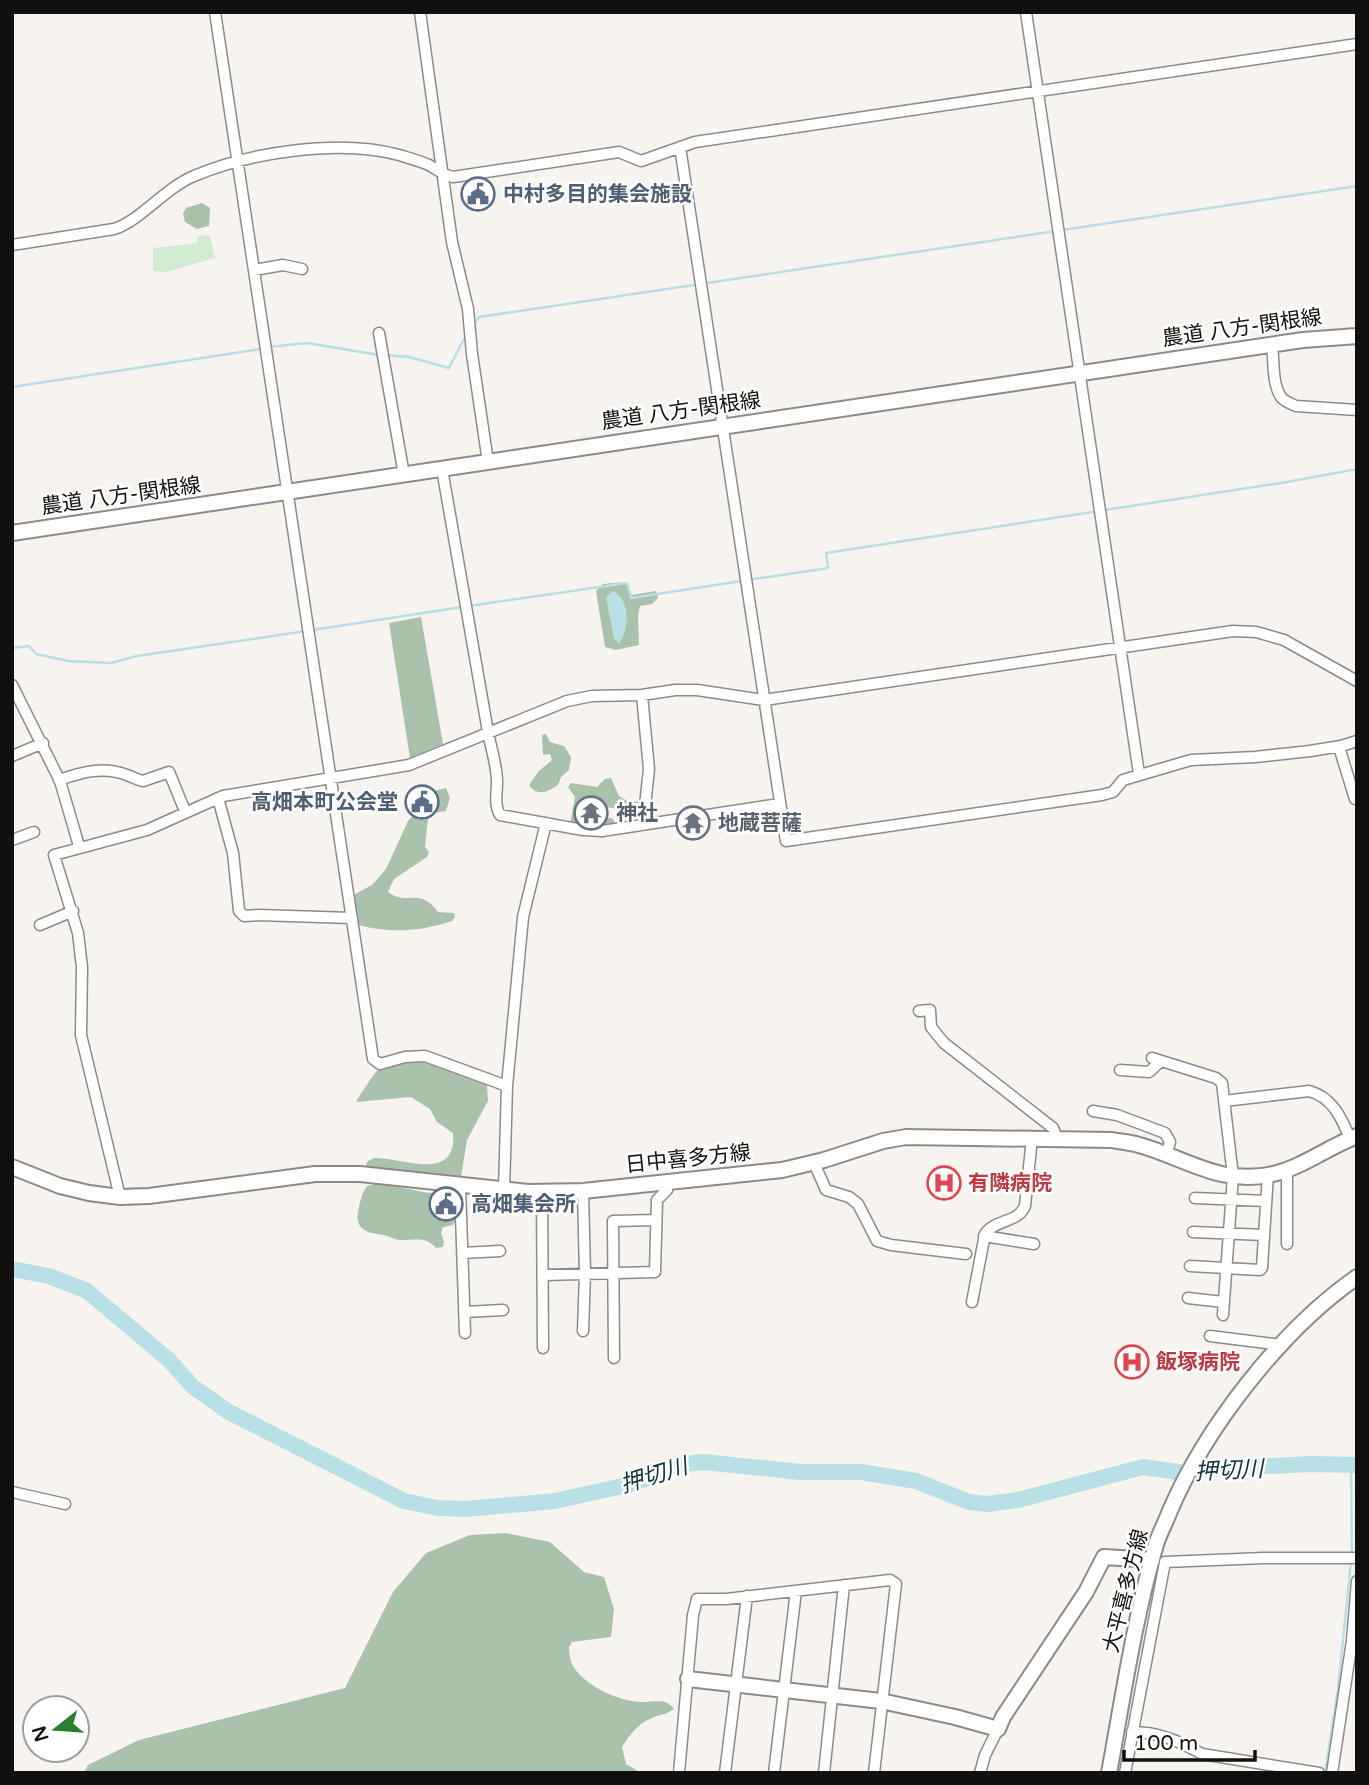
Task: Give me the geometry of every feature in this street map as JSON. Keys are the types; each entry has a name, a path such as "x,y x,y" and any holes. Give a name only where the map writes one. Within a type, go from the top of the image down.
{"main road":[{"name":"農道 八方-関根線","path":"12,533 1080,373 1326,337 1357,336"},
{"name":"日中喜多方線","path":"12,1167 60,1186 120,1197 149,1196 315,1174 360,1174 504,1191 542,1192 583,1191 782,1170 906,1137 1112,1140 1139,1145 1212,1173 1233,1176 1268,1174 1287,1169 1353,1138"},
{"name":"大平喜多方線","path":"1109,1773 1132,1642 1154,1553 1182,1484 1219,1423 1282,1345 1323,1303 1357,1277"},
{"path":"688,1679 881,1701 998,1729 1003,1717 1086,1592 1104,1557 1154,1553"}],"street":[{"path":"215,12 373,1059 380,1064 405,1057 425,1056 507,1086"},
{"path":"420,12 452,242 468,309 488,462"},
{"path":"1026,12 1139,774"},
{"path":"12,245 125,226 169,190 193,176 237,162 315,148 357,148 396,154 427,164 444,175 453,177 619,152 641,161 695,142 1357,44"},
{"path":"680,147 786,841 1101,795 1113,792 1123,780 1191,760 1255,757 1339,747 1357,741"},
{"path":"254,270 283,265 302,270"},
{"path":"379,333 404,475"},
{"path":"1272,345 1276,382 1281,396 1287,402 1296,406 1357,410"},
{"path":"443,469 496,765 496,802 500,815 602,831 779,804"},
{"path":"120,1197 82,1035 82,967 78,933 54,855 79,846 127,836 218,798 409,765 566,701 592,695 642,695 697,690 764,701 1233,631 1256,632 1284,640 1357,681"},
{"path":"12,685 59,780 79,846"},
{"path":"642,695 649,769 643,824"},
{"path":"12,756 43,743"},
{"path":"1339,747 1355,799 1357,798"},
{"path":"59,780 98,769 143,781 169,772 185,811"},
{"path":"218,798 233,853 239,911 244,916 352,918"},
{"path":"504,1191 507,1086 523,917 546,823"},
{"path":"12,840 34,832"},
{"path":"40,925 73,911"},
{"path":"919,1010 930,1010 931,1027 944,1043 1053,1128 1057,1138"},
{"path":"1120,1070 1149,1072 1156,1060 1221,1080 1233,1176 1223,1315"},
{"path":"1224,1101 1309,1091 1317,1093 1329,1102 1342,1118 1353,1138"},
{"path":"1093,1111 1126,1117 1166,1133 1170,1142 1166,1156"},
{"path":"972,1302 984,1236 989,1227 1023,1212 1032,1138"},
{"path":"814,1163 826,1190 849,1197 858,1205 877,1241 967,1254"},
{"path":"1287,1169 1287,1244"},
{"path":"1190,1266 1262,1268 1268,1174"},
{"path":"544,1275 655,1272 657,1200 667,1190 668,1182"},
{"path":"460,1186 465,1333"},
{"path":"583,1191 586,1274 583,1331"},
{"path":"542,1192 543,1348"},
{"path":"1195,1198 1266,1202"},
{"path":"614,1358 613,1221 655,1220"},
{"path":"1193,1232 1264,1235"},
{"path":"984,1236 1034,1244"},
{"path":"462,1253 500,1251"},
{"path":"1188,1298 1223,1302"},
{"path":"464,1312 503,1310"},
{"path":"1210,1336 1282,1345"},
{"path":"12,1492 65,1504"},
{"path":"1125,1773 1165,1562 1265,1558 1357,1559"},
{"path":"679,1773 693,1615 698,1599 890,1580 896,1584 874,1773"},
{"path":"1332,1773 1352,1641 1357,1581"},
{"path":"824,1773 844,1585"},
{"path":"774,1773 796,1591"},
{"path":"725,1773 747,1596"},
{"path":"980,1773 985,1755 998,1729"},
{"path":"1132,1732 1168,1737 1202,1754 1265,1768 1319,1773"}],"green space":[{"path":"202,203 210,208 209,226 197,229 185,222 183,213 186,208"},
{"path":"210,235 215,258 166,272 153,271 153,248 197,243 197,236"},
{"path":"627,582 632,595 656,591 658,598 652,604 640,606 639,645 616,650 605,647 596,591 603,584"},
{"path":"421,617 443,744 410,758 389,623"},
{"path":"546,734 550,742 564,746 571,757 569,770 561,777 558,785 539,792 529,785 539,771 552,760 550,754 543,755 542,735"},
{"path":"611,778 619,796 627,801 639,802 635,817 626,819 614,808 594,803 583,808 584,815 592,820 612,818 613,827 605,829 570,824 575,797 568,787 571,783 597,787 605,779"},
{"path":"446,788 450,798 446,811 433,813 428,818 425,847 429,852 427,857 394,879 388,892 402,898 425,900 438,912 454,913 455,917 452,921 406,930 383,930 359,925 355,920 355,894 372,885 386,869 408,821 416,812 430,808 434,791"},
{"path":"405,1061 426,1063 487,1085 488,1101 467,1140 461,1177 454,1182 409,1176 395,1171 385,1173 365,1167 368,1161 374,1158 437,1163 446,1158 452,1149 453,1133 437,1122 430,1109 411,1097 356,1102 379,1069 386,1064"},
{"path":"380,1183 441,1194 438,1205 441,1216 457,1217 453,1225 443,1227 443,1247 436,1248 423,1240 397,1240 368,1232 361,1227 358,1212 363,1192 367,1186"},
{"path":"505,1533 550,1542 584,1572 604,1577 614,1609 611,1637 572,1642 569,1647 570,1658 584,1679 603,1691 635,1702 664,1702 674,1709 647,1720 631,1734 622,1747 626,1764 641,1773 84,1773 88,1765 139,1740 345,1688 393,1592 426,1553 470,1535"}],"water":[{"path":"613,591 623,601 626,615 625,631 619,644 614,638 606,597"}],"waterway":[{"path":"1062,230 1357,186"},
{"path":"474,324 479,317 1056,231"},
{"path":"386,355 409,357 449,368 466,335"},
{"path":"268,347 307,343 379,355"},
{"path":"12,387 261,349"},
{"path":"748,580 828,568 826,553 1357,469"},
{"path":"468,606 627,583 631,598 742,581"},
{"path":"313,630 462,607"},
{"path":"12,648 29,646 36,654 68,661 111,663 137,656 306,631"},
{"name":"押切川","path":"12,1269 49,1276 87,1291 169,1360 193,1387 229,1412 404,1501 438,1508 466,1509 555,1501 636,1483 670,1466 703,1462 800,1472 861,1472 916,1481 969,1502 987,1504 1018,1500 1143,1467 1185,1473 1206,1469 1311,1464 1357,1465"},
{"path":"1351,1464 1352,1554"},
{"path":"1325,1773 1338,1689 1351,1561"}],"place":[{"name":"中村多目的集会施設","path":"478,194"},
{"name":"高畑本町公会堂","path":"422,802"},
{"name":"神社","path":"591,813"},
{"name":"地蔵菩薩","path":"693,823"},
{"name":"有隣病院","path":"944,1183"},
{"name":"高畑集会所","path":"446,1204"},
{"name":"飯塚病院","path":"1132,1362"}]}
